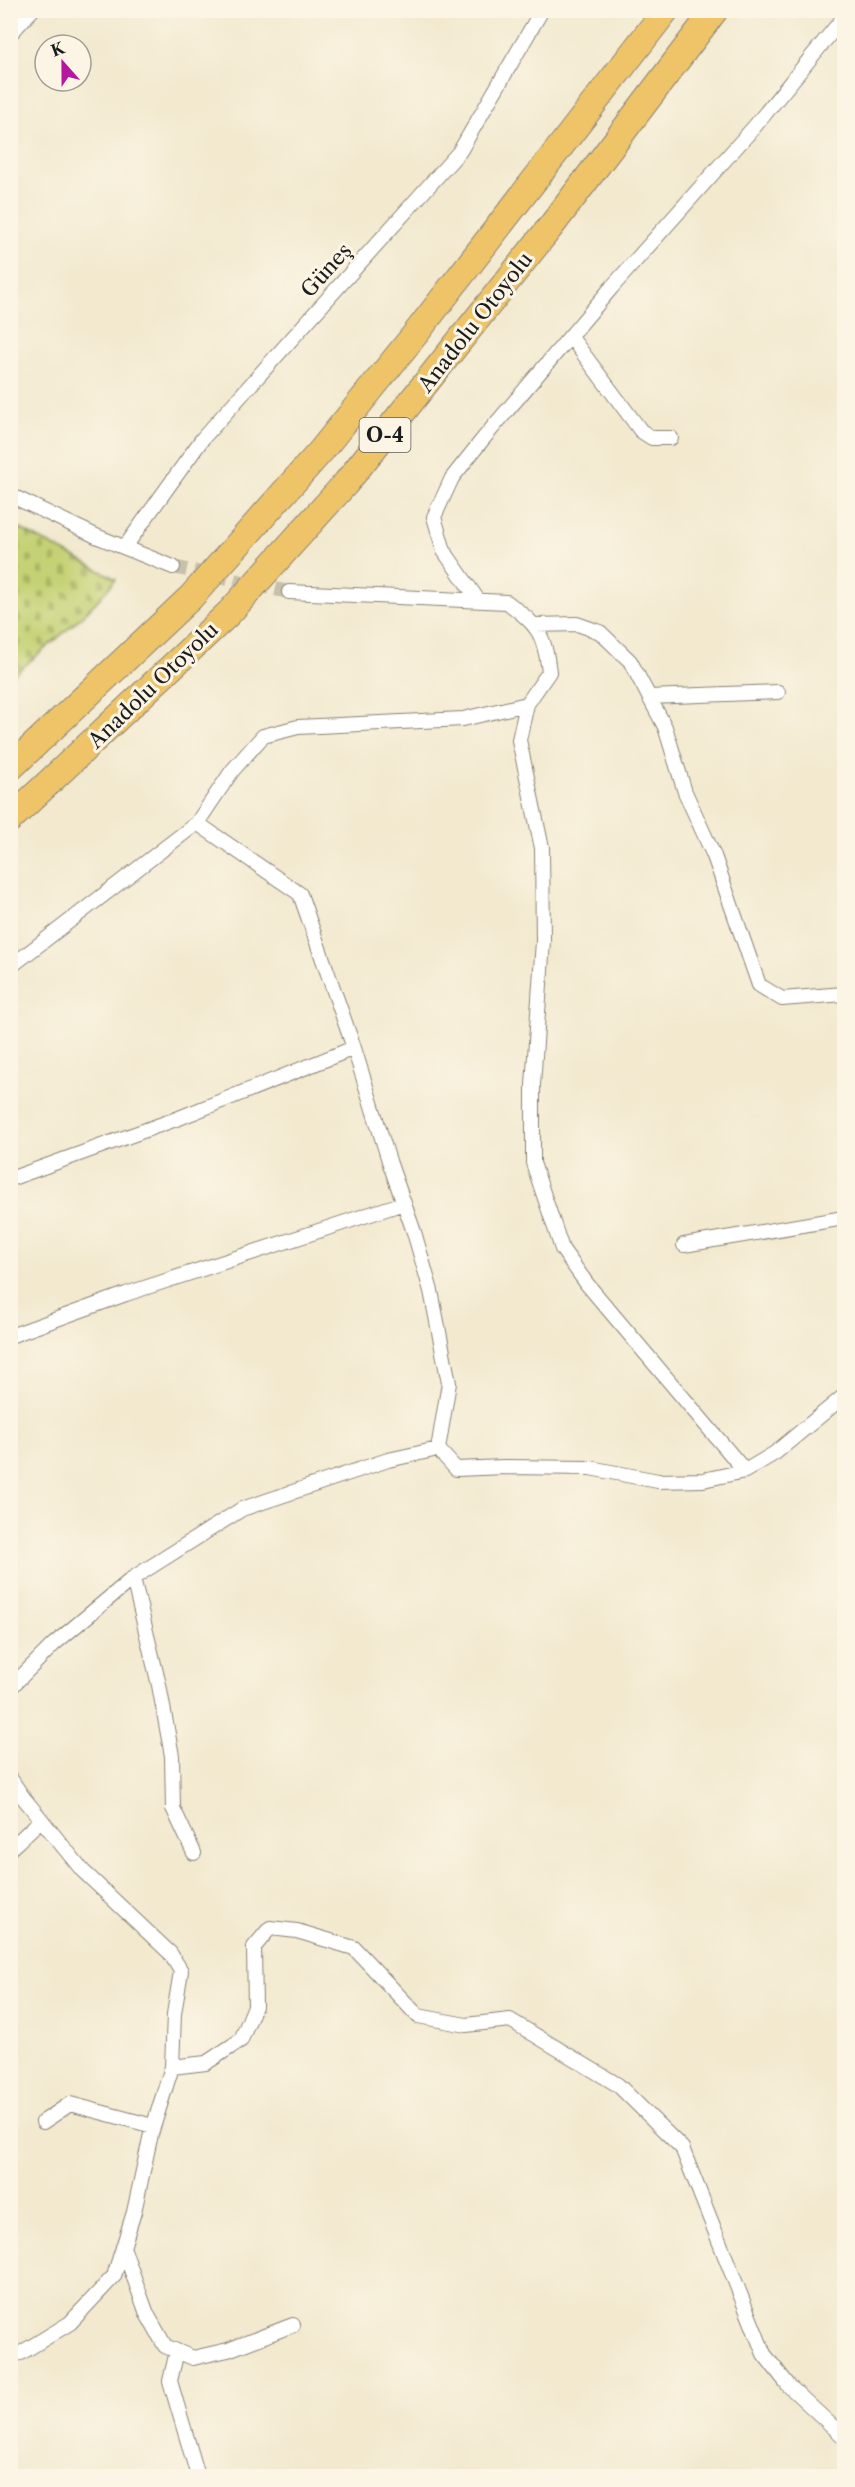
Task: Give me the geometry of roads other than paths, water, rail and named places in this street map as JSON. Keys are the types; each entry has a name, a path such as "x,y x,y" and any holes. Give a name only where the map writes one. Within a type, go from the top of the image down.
{"highway":[{"name":"Anadolu Otoyolu","path":"10,768 191,597 321,451 417,332 666,10"},
{"name":"Anadolu Otoyolu","path":"10,819 229,613 346,483 545,234 715,10"}],"street":[{"path":"10,34 32,10"},
{"name":"Güneş","path":"125,547 203,438 460,151 542,10"},
{"path":"478,600 444,551 434,517 452,478 570,336 755,126 844,17"},
{"path":"570,336 641,431 652,438 671,438"},
{"path":"10,495 96,536 173,567"},
{"path":"290,592 507,602 535,624 546,653 549,672 527,704 519,740 542,848 543,941 533,1085 533,1163 562,1249 587,1284 745,1471"},
{"path":"535,624 577,624 600,632 630,661 665,727 685,792 714,856 759,985 782,999 844,994"},
{"path":"649,697 778,692"},
{"path":"10,967 197,823 232,771 263,736 298,727 464,720 527,704"},
{"path":"197,823 300,894 354,1048 431,1291 449,1383 438,1449"},
{"path":"10,1179 179,1118 354,1048"},
{"path":"10,1336 126,1294 404,1203"},
{"path":"684,1245 790,1229 844,1218"},
{"path":"438,1449 456,1469 590,1468 658,1481 702,1480 745,1471 775,1453 844,1396"},
{"path":"10,1688 54,1644 133,1578 242,1509 388,1460 438,1449"},
{"path":"133,1578 163,1705 172,1756 173,1808 194,1853"},
{"path":"10,1778 83,1871 171,1953 181,1971 174,2014 172,2067 153,2126 134,2212 114,2276 70,2323 21,2353 10,2355"},
{"path":"10,1849 41,1820"},
{"path":"172,2067 206,2063 241,2040 255,2006 254,1947 270,1928 297,1931 354,1948 418,2016 466,2025 510,2020 618,2085 682,2148 764,2354 789,2386 844,2437"},
{"path":"44,2122 70,2104 153,2126"},
{"path":"123,2247 147,2313 165,2346 193,2358 228,2350 293,2325"},
{"path":"177,2351 170,2381 198,2476"}],"tunnel":[{"path":"173,567 289,592"}]}
